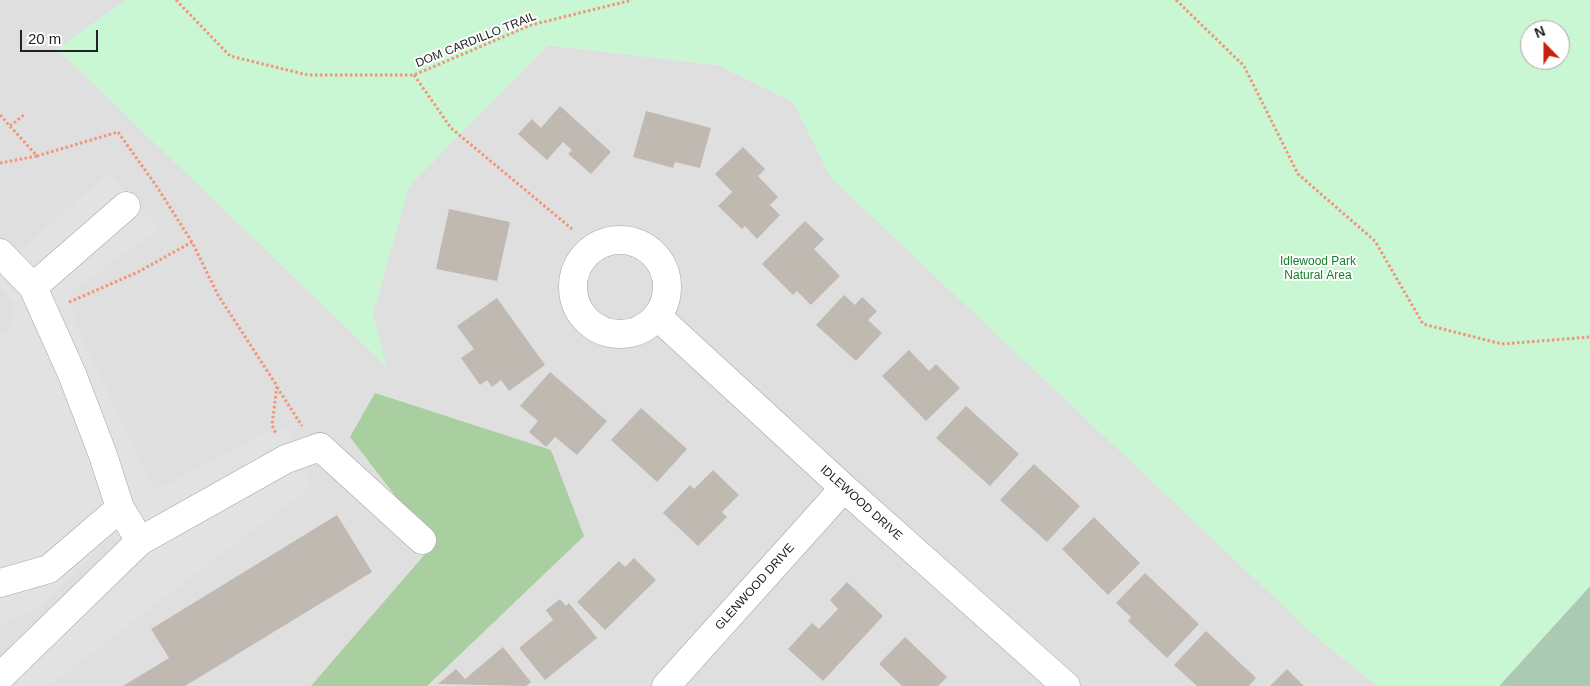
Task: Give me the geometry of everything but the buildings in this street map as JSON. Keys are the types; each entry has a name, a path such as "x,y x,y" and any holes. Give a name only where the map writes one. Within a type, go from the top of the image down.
{"street":[{"path":"33,287 126,206"},
{"path":"0,253 33,287 72,374 103,455 120,508 140,541"},
{"name":"IDLEWOOD DRIVE","path":"658,317 844,488 1066,686"},
{"path":"0,677 140,541 286,459 320,447 422,540"},
{"name":"GLENWOOD DRIVE","path":"666,686 844,488"},
{"path":"0,583 49,569 120,508"}],"path":[{"path":"176,0 230,56 308,75 414,75 451,128 572,230"},
{"name":"DOM CARDILLO TRAIL","path":"414,75 531,25 632,0"},
{"path":"1176,0 1244,66 1298,174 1375,241 1423,324 1502,344 1590,337"},
{"path":"10,126 25,114"},
{"path":"0,115 37,156"},
{"path":"0,163 37,156 118,132 157,187 192,242 218,295 307,434 320,447"},
{"path":"44,313 138,272 192,242"},
{"path":"277,386 272,425 286,459"}],"shaded area":[{"path":"0,0 126,0 57,50 409,186 548,45 718,65 793,102 1377,686 0,686"},
{"path":"109,173 160,229 69,293 75,324 155,491 261,435 287,427 312,486 48,686 19,686 0,662 118,541 110,538 35,611 0,624 0,335 9,331 15,304 0,287 0,268"}],"green space":[{"name":"Idlewood Park Natural Area","path":"126,0 1590,0 1590,586 1499,686 1377,686 1314,635 830,177 793,102 718,65 548,45 409,186 373,315 387,367 57,49"},
{"path":"375,393 551,450 584,536 427,686 311,686 433,545 350,437"},
{"path":"1590,586 1590,686 1499,686"}]}
